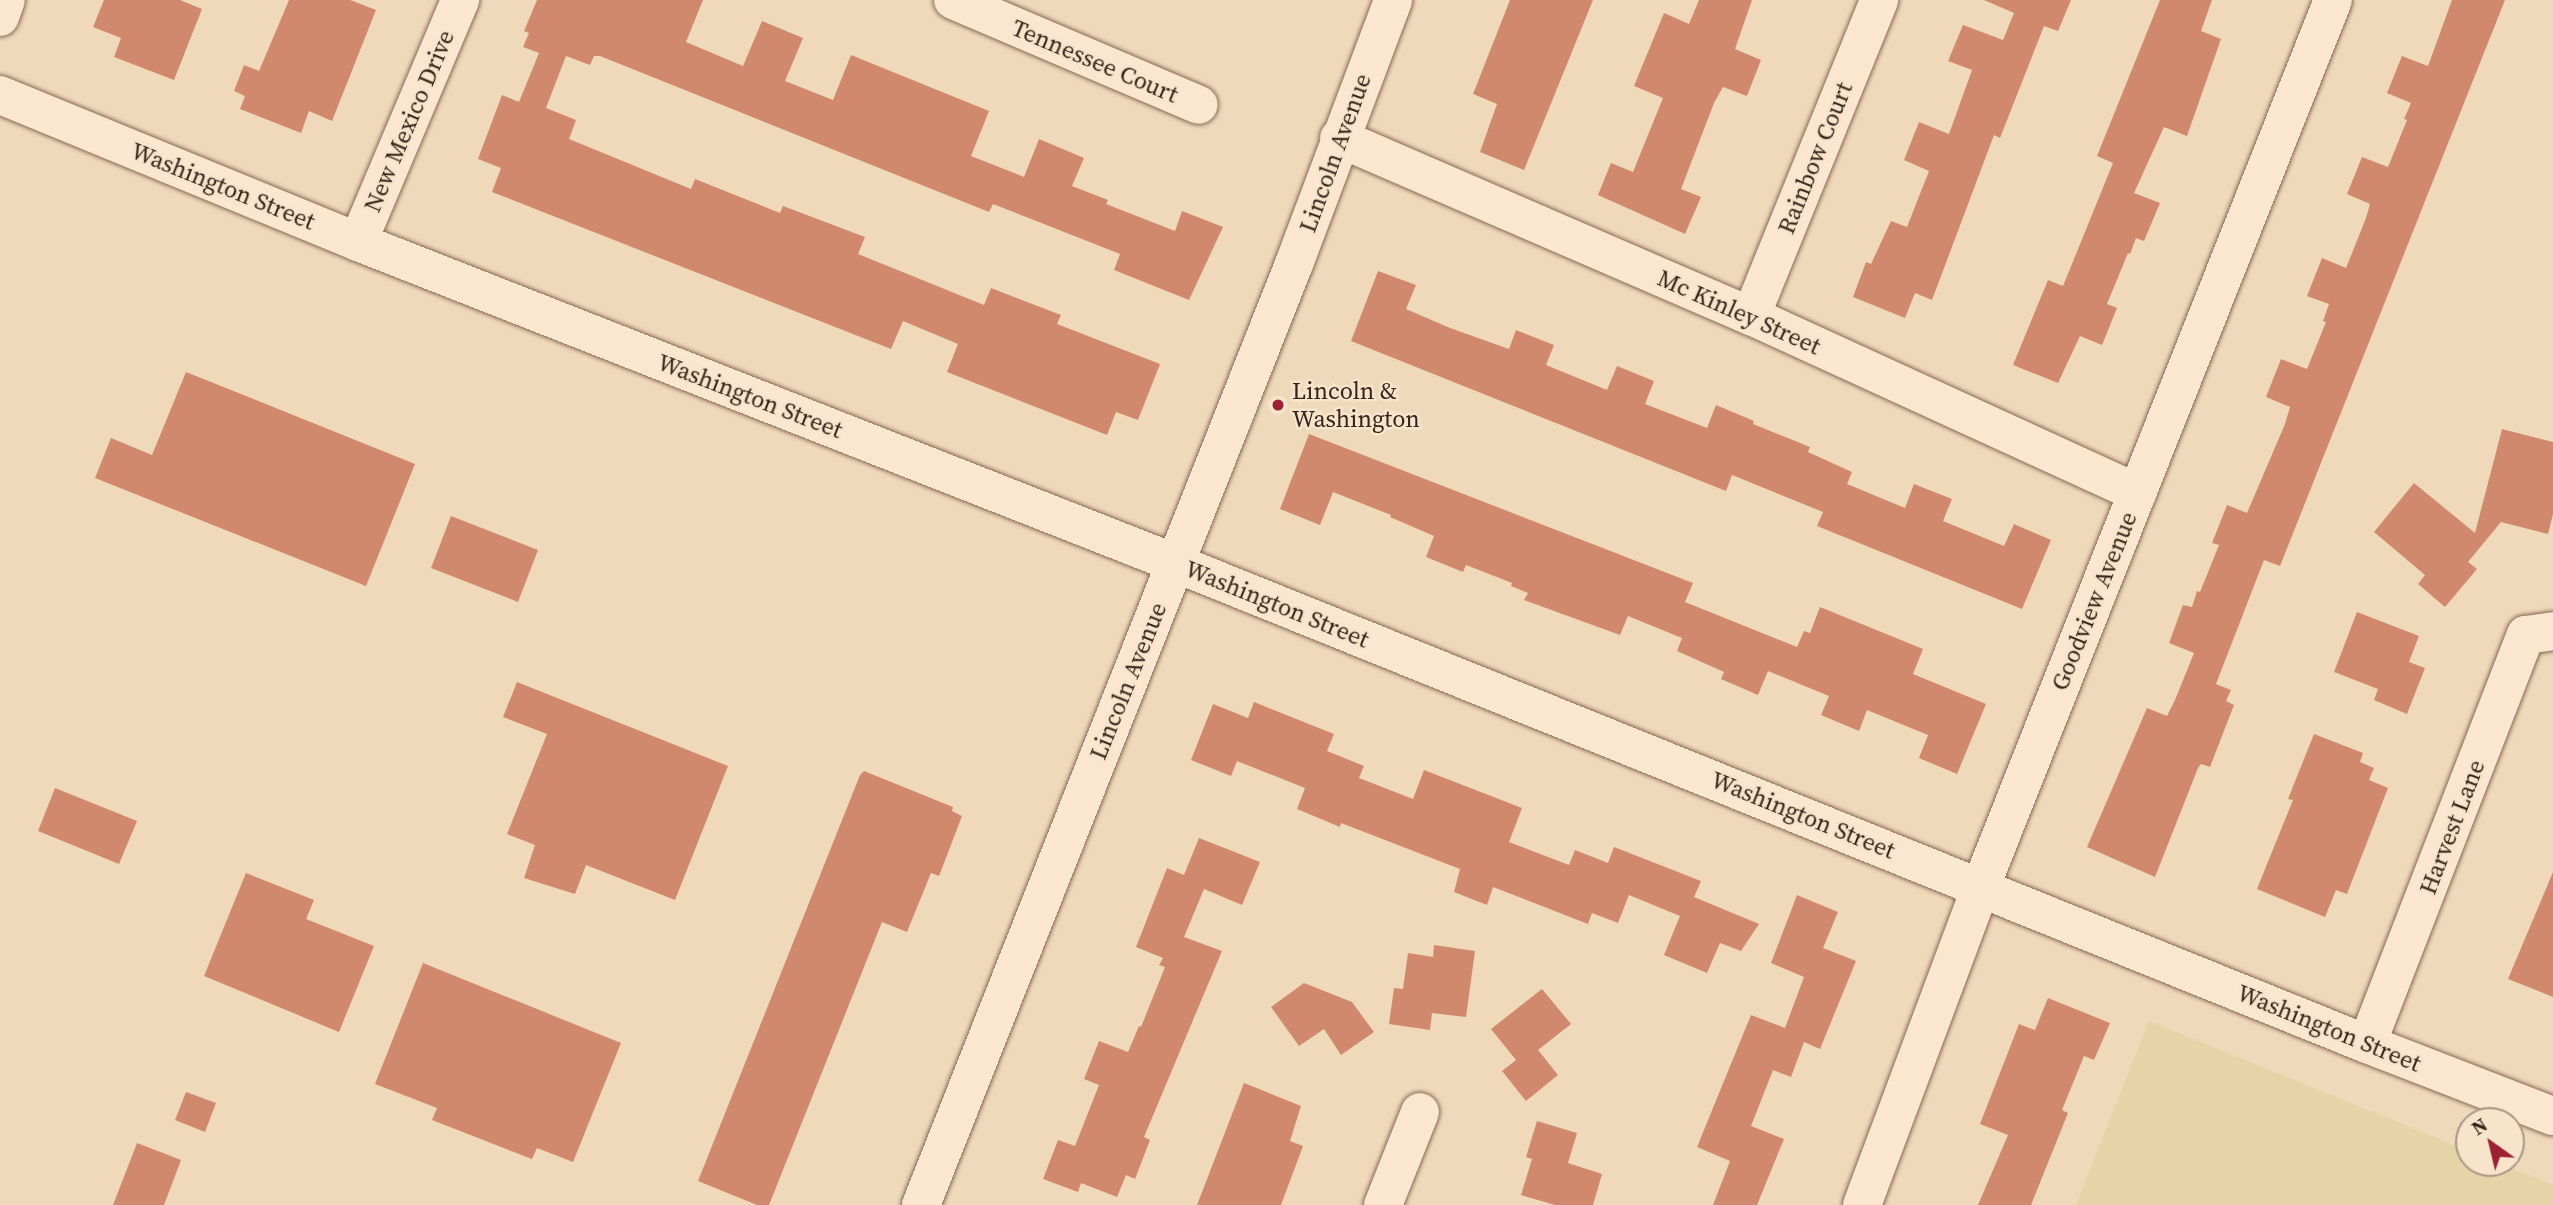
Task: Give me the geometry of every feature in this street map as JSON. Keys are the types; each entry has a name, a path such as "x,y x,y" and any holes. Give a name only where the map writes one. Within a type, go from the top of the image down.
{"street":[{"path":"0,17 6,0"},
{"name":"New Mexico Drive","path":"358,242 460,0"},
{"name":"Tennessee Court","path":"953,0 1199,105"},
{"name":"Lincoln Avenue","path":"921,1205 1294,264 1339,138 1393,0"},
{"name":"Rainbow Court","path":"1751,316 1879,0"},
{"name":"Goodview Avenue","path":"1861,1205 1981,886 2333,0"},
{"name":"Washington Street","path":"0,95 358,242 1175,562 2367,1044 2553,1116"},
{"name":"Mc Kinley Street","path":"1339,138 1751,316 2137,493"},
{"name":"Harvest Lane","path":"2367,1044 2526,635 2553,631"},
{"path":"1383,1205 1420,1112"}],"shaded area":[{"path":"2149,1021 2455,1145 2455,1177 2525,1177 2525,1174 2553,1185 2553,1205 2076,1205"}],"building":[{"path":"104,0 180,0 202,9 174,80 114,57 121,38 93,27"},
{"path":"289,0 350,0 376,10 332,121 309,111 301,133 240,109 245,96 234,91 244,65 259,71"},
{"path":"537,0 703,0 686,42 743,66 762,21 803,38 785,81 833,100 851,55 989,111 971,156 1024,177 1039,139 1084,158 1072,186 1108,200 1106,204 1175,231 1182,211 1223,227 1189,300 1114,270 1120,254 993,204 989,212 600,56 594,56 590,65 566,56 546,108 576,120 569,139 691,189 695,179 780,213 783,206 865,237 858,254 984,305 991,288 1061,315 1057,324 1160,364 1138,420 1116,412 1107,435 947,372 958,344 903,321 891,349 492,192 501,168 478,159 502,95 519,102 539,53 523,47 529,33 524,31"},
{"path":"1510,0 1593,0 1524,170 1480,152 1497,104 1473,94"},
{"path":"1699,0 1752,0 1735,49 1761,60 1747,96 1723,87 1714,103 1681,189 1701,197 1685,234 1598,195 1611,163 1633,172 1663,98 1634,86 1664,13 1689,24"},
{"path":"1984,0 2071,0 2058,31 2044,26 2000,138 1994,135 1932,300 1915,293 1905,318 1853,297 1866,262 1871,264 1891,221 1907,227 1929,171 1904,160 1919,122 1949,134 1972,70 1948,61 1963,25 2003,40 2014,13"},
{"path":"2160,0 2212,0 2201,31 2221,39 2187,136 2164,127 2134,193 2160,203 2144,241 2136,238 2130,254 2128,253 2107,304 2117,308 2102,345 2080,336 2058,383 2013,365 2048,280 2063,286 2113,163 2097,156"},
{"path":"2452,0 2505,0 2280,566 2264,560 2216,684 2231,690 2226,701 2234,705 2210,767 2201,764 2198,768 2155,877 2087,847 2147,708 2167,716 2194,653 2169,643 2183,605 2192,607 2197,591 2200,592 2219,545 2212,543 2227,505 2247,513 2285,424 2290,407 2266,397 2281,359 2307,369 2326,322 2323,321 2329,304 2307,296 2322,258 2346,268 2366,218 2370,204 2347,194 2362,157 2388,167 2407,120 2404,119 2411,103 2387,93 2402,56 2428,66"},
{"path":"1378,271 1416,285 1406,309 1450,328 1509,349 1516,330 1554,345 1546,365 1607,390 1617,366 1654,381 1645,404 1707,428 1716,405 1754,421 1753,424 1810,447 1808,452 1852,472 1847,484 1905,508 1914,484 1952,499 1943,521 2004,546 2014,524 2051,540 2022,609 1817,526 1823,512 1732,475 1726,491 1351,341"},
{"path":"186,372 415,464 366,586 95,478 111,438 152,455"},
{"path":"2502,429 2553,442 2553,514 2548,534 2501,522 2468,562 2477,569 2445,607 2418,584 2425,575 2374,532 2414,483 2475,533"},
{"path":"1309,434 1693,583 1685,602 1797,647 1804,631 1810,633 1820,607 1923,649 1913,674 1986,704 1957,774 1919,758 1928,735 1867,710 1859,731 1821,715 1829,696 1768,671 1758,695 1721,679 1724,672 1677,651 1682,638 1628,616 1620,635 1524,600 1528,593 1511,586 1512,583 1466,565 1463,572 1426,557 1434,536 1333,492 1320,525 1280,509"},
{"path":"451,516 538,550 518,602 431,568"},
{"path":"2357,612 2419,636 2409,662 2425,668 2407,714 2374,700 2378,689 2334,672"},
{"path":"517,682 728,766 675,900 586,865 575,894 524,878 535,845 507,834 547,734 503,717"},
{"path":"1254,702 1334,734 1327,751 1364,766 1359,778 1413,799 1424,770 1522,808 1509,842 1569,865 1575,850 1608,863 1614,847 1701,881 1694,897 1759,924 1741,951 1720,943 1707,973 1664,955 1680,916 1629,895 1618,923 1592,913 1588,924 1493,887 1487,905 1454,892 1460,869 1297,809 1305,788 1237,761 1231,776 1191,760 1213,704 1248,718"},
{"path":"2314,734 2363,753 2360,762 2374,768 2369,780 2388,788 2347,894 2336,890 2325,917 2257,889 2293,800 2288,799"},
{"path":"864,771 953,807 952,811 962,816 939,876 931,873 907,932 882,922 769,1205 757,1205 698,1181 860,775"},
{"path":"55,788 137,821 119,864 38,831"},
{"path":"1199,838 1260,862 1242,905 1204,889 1184,937 1222,951 1144,1137 1150,1140 1135,1179 1126,1175 1117,1197 1081,1183 1078,1192 1043,1179 1058,1140 1075,1146 1099,1085 1084,1079 1099,1041 1128,1052 1139,1026 1141,1027 1165,967 1159,965 1163,958 1136,947 1167,868 1184,875"},
{"path":"2553,872 2553,997 2508,979"},
{"path":"246,873 314,900 306,919 374,946 339,1032 204,976"},
{"path":"1797,895 1838,912 1823,948 1856,961 1820,1049 1804,1042 1791,1077 1773,1070 1751,1126 1784,1139 1757,1205 1713,1205 1730,1161 1697,1147 1751,1015 1785,1028 1804,977 1771,963"},
{"path":"1434,945 1475,951 1466,1017 1432,1013 1430,1030 1389,1024 1394,988 1403,989 1408,953 1433,957"},
{"path":"423,963 621,1043 573,1162 537,1148 532,1159 432,1120 437,1108 375,1084"},
{"path":"1304,983 1352,1002 1374,1032 1341,1055 1324,1029 1299,1046 1271,1007"},
{"path":"1542,989 1571,1024 1538,1050 1558,1075 1526,1101 1502,1071 1516,1060 1491,1029"},
{"path":"2048,998 2110,1023 2094,1060 2084,1056 2062,1110 2068,1113 2031,1205 1978,1205 2008,1135 1980,1124 2019,1024 2035,1030"},
{"path":"1244,1083 1301,1106 1290,1141 1303,1146 1281,1205 1197,1205"},
{"path":"186,1092 216,1103 205,1132 175,1120"},
{"path":"1537,1121 1577,1133 1568,1163 1602,1174 1593,1205 1555,1205 1521,1195 1532,1159 1526,1157"},
{"path":"137,1143 181,1160 164,1205 113,1205"}],"place":[{"name":"Lincoln & Washington","path":"1278,405"}]}
